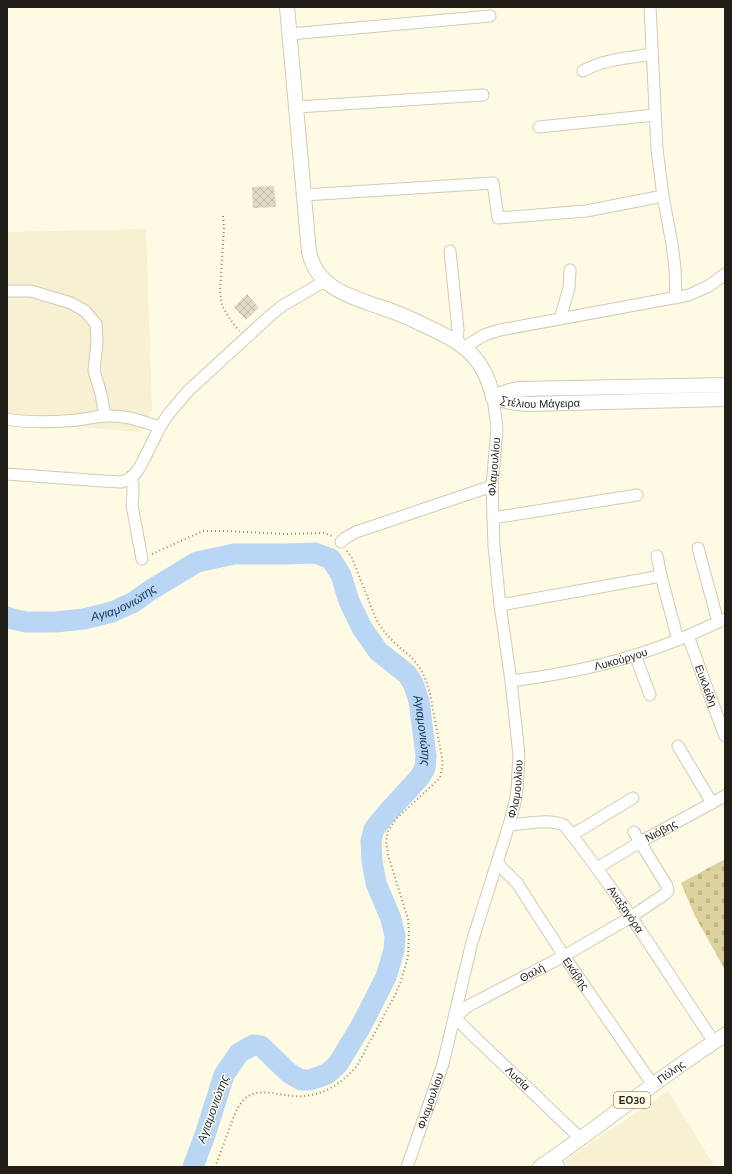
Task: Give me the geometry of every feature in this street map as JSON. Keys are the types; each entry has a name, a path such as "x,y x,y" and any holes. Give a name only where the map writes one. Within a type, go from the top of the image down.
{"main road":[{"path":"287,7 309,252 316,271 325,281 344,293 422,324 448,336 461,345 472,354 484,371 490,383 494,397"},
{"name":"Στέλιου Μάγειρα","path":"494,397 519,389 725,385"},
{"name":"Στέλιου Μάγειρα","path":"494,397 520,404 725,399"},
{"name":"Πύλης","path":"540,1167 557,1162 581,1139 719,1038"}],"street":[{"path":"650,7 657,148 663,196 672,244 675,268 676,298"},
{"path":"290,34 490,16"},
{"path":"583,71 591,66 605,62 652,54"},
{"path":"297,107 483,95"},
{"path":"539,127 655,115"},
{"path":"304,195 493,183 498,218 586,211 663,196"},
{"path":"450,251 458,330 461,345 490,332 689,295 709,286 725,274"},
{"path":"560,319 569,288 570,270"},
{"path":"7,474 121,482 127,480 141,465 167,416 188,392 267,318 282,306 325,281"},
{"path":"7,291 31,291 71,302 86,311 96,324 97,342 94,371 101,394 105,416"},
{"name":"Φλαμουλίου","path":"407,1167 443,1064 472,942 486,895 498,864 517,790 519,755 494,546 492,486 496,429 494,397"},
{"path":"7,419 47,421 78,420 105,416 128,417 160,427"},
{"path":"131,477 133,490 132,505 142,559"},
{"path":"340,542 356,532 492,486"},
{"path":"493,518 637,495"},
{"path":"698,548 721,620"},
{"path":"657,556 678,640"},
{"path":"500,604 661,576"},
{"name":"Λυκούργου","path":"511,681 543,677 635,655 688,636 721,620"},
{"name":"Ευκλείδη","path":"688,636 725,736"},
{"path":"635,655 650,695"},
{"path":"678,746 712,803"},
{"name":"Νιόβης","path":"597,868 637,837 725,796"},
{"path":"572,835 633,798"},
{"name":"Αναξαγόρα","path":"509,825 546,822 557,822 564,825 597,868 719,1038"},
{"name":"Θαλή","path":"455,1018 468,1006 564,956 631,917 666,894 668,891 667,886 637,837"},
{"name":"Εκάβης","path":"498,864 517,883 564,956 653,1085"},
{"name":"Λυσία","path":"455,1018 581,1139"}],"path":[{"path":"223,216 224,228 220,291 222,306 245,338"},
{"path":"142,559 202,531 285,534 324,533 334,537 340,542 352,558 380,626 391,639 411,657 423,674 430,694 443,763 440,778 396,819 388,831 386,841 388,855 408,919 408,957 396,993 357,1066 350,1074 335,1086 316,1094 295,1097 265,1092 255,1093 248,1096 242,1102 234,1117 215,1167"}],"shaded area":[{"path":"146,229 152,409 140,432 7,422 7,232"},
{"path":"668,1091 715,1167 569,1167 565,1161"}],"green space":[{"path":"725,391 725,394 531,400 521,396"},
{"path":"725,859 725,970 695,916 681,883"}],"building":[{"path":"274,186 276,207 253,208 252,187"},
{"path":"247,294 259,308 246,320 234,307"}],"waterway":[{"name":"Αγιαμονιώτης","path":"7,617 26,622 55,622 84,619 112,612 134,602 149,591 197,562 234,554 315,553 331,559 341,575 349,601 362,628 378,651 407,674 413,683 419,701 426,756 425,768 420,777 374,829 371,841 372,861 376,883 391,919 395,936 394,950 386,977 361,1026 338,1064 327,1074 310,1080 301,1080 289,1073 261,1046 253,1045 239,1053 224,1075 193,1167"}]}
